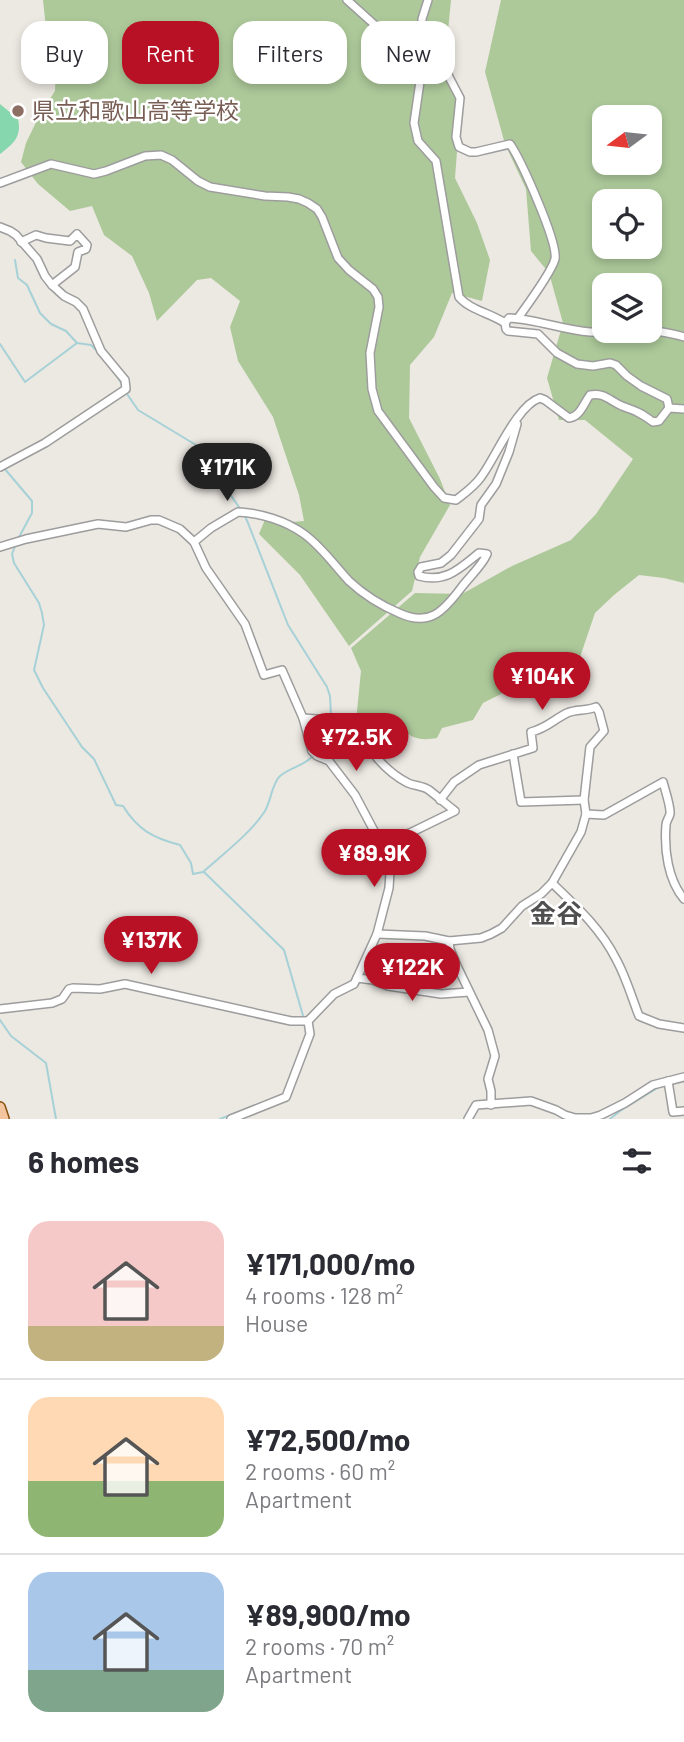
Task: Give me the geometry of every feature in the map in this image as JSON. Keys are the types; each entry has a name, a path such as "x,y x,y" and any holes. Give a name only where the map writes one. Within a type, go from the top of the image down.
{"main road":[{"path":"0,1107 5,1119"}],"street":[{"path":"347,0 370,21"},
{"path":"422,21 428,0"},
{"path":"419,84 415,130 418,141 436,161 459,297 471,307 493,315 505,323 508,331 538,334 557,353 578,364 616,365 640,386 667,399 669,408"},
{"path":"453,84 460,98 456,128 458,147 470,152 510,144 528,177 553,241 554,261 518,318"},
{"path":"0,183 51,164 94,174 145,156 161,155 210,187 288,197 309,203 322,217 338,258 373,289 378,297 379,307 370,354 372,389 377,411 444,498 456,499 480,480 520,414 530,403 540,398 569,418 577,415 590,396 596,394 636,410 653,422 659,421 669,408"},
{"path":"0,228 10,231 37,259 52,285 83,309 101,351 125,380 126,389 45,443 0,467"},
{"path":"21,242 36,235 70,241 77,234 87,245 86,249 78,253 75,267 52,285"},
{"path":"505,323 509,318 518,318 590,332 650,331 684,337"},
{"path":"669,408 684,409"},
{"path":"194,542 238,512 272,519 290,525 310,539 348,580 380,605 409,618 427,618 449,604 487,554 479,553 447,576 432,579 419,576 421,567 441,563 451,555 479,519 481,505 496,484 509,452 520,414"},
{"path":"0,547 98,524 125,527 159,520 180,529 194,542 206,568 245,624 264,675 282,670 303,718 312,751 329,761 355,795 381,844 390,872 389,888 377,934 354,984 334,994 308,1021 291,1021 125,984 100,989 73,988 69,989 62,999 52,1003 0,1009"},
{"path":"377,934 425,936 449,941 481,938 502,928 522,906 541,894 552,883 577,842 585,822 584,800 590,747 604,731 600,712 596,707 569,712 542,729 531,732 533,748 478,765 454,782 440,800"},
{"path":"303,718 353,722 365,743 390,772 409,783 426,787 455,811 410,834 381,844"},
{"path":"513,754 521,802 584,800"},
{"path":"586,814 604,815 663,782 670,813 666,821 666,849 671,880 684,899"},
{"path":"552,883 590,921 617,960 639,1016 659,1024 684,1028"},
{"path":"449,941 450,949 488,1030 495,1056 488,1079 491,1105"},
{"path":"357,978 441,994 469,992"},
{"path":"231,1119 286,1097 310,1034 308,1021"},
{"path":"468,1119 476,1105 531,1101 575,1118 590,1118 625,1103 653,1085 684,1077"},
{"path":"668,1081 673,1112 684,1111"}],"green space":[{"path":"43,0 451,0 449,21 361,21 361,84 450,84 460,112 455,178 477,223 490,260 482,301 452,293 434,337 410,365 409,418 450,505 420,557 412,591 349,646 300,575 259,534 266,517 281,523 304,521 299,495 273,417 238,361 230,327 240,301 211,278 197,280 157,321 149,293 132,256 104,235 92,206 70,211 38,184 21,162 26,143 55,91 55,84 108,84 108,21 45,21"},
{"path":"501,0 684,0 684,583 639,575 595,613 579,660 547,697 503,693 483,703 473,720 442,728 437,738 420,739 408,734 386,714 356,721 361,671 351,648 415,593 462,594 512,566 571,540 596,514 633,459 585,420 559,420 547,378 563,323 549,273 531,251 526,189 505,144 485,72"},
{"path":"0,104 18,119 19,131 15,140 0,154"}],"waterway":[{"path":"15,260 18,278 27,285 40,313 51,324 66,331 77,343 91,345 98,352"},
{"path":"0,344 25,382 77,343"},
{"path":"115,373 123,386"},
{"path":"125,391 138,410 196,445 241,510"},
{"path":"4,468 32,501 32,513 18,539"},
{"path":"244,514 288,625 327,687 331,716"},
{"path":"16,544 12,554 14,563 39,603 42,613 44,625 34,670 43,688 82,747 94,759 116,805 123,806 147,832 180,845 191,863 193,874 203,872 252,827 265,811 280,776 312,757"},
{"path":"316,753 330,737 331,721"},
{"path":"204,872 284,950 304,1019"},
{"path":"0,1020 11,1036 46,1063 56,1119"},
{"path":"610,1119 659,1087"},
{"path":"220,1119 261,1103"}],"place":[{"name":"県立和歌山高等学校","path":"18,111"}],"district":[{"name":"金谷","path":"556,914"}]}
